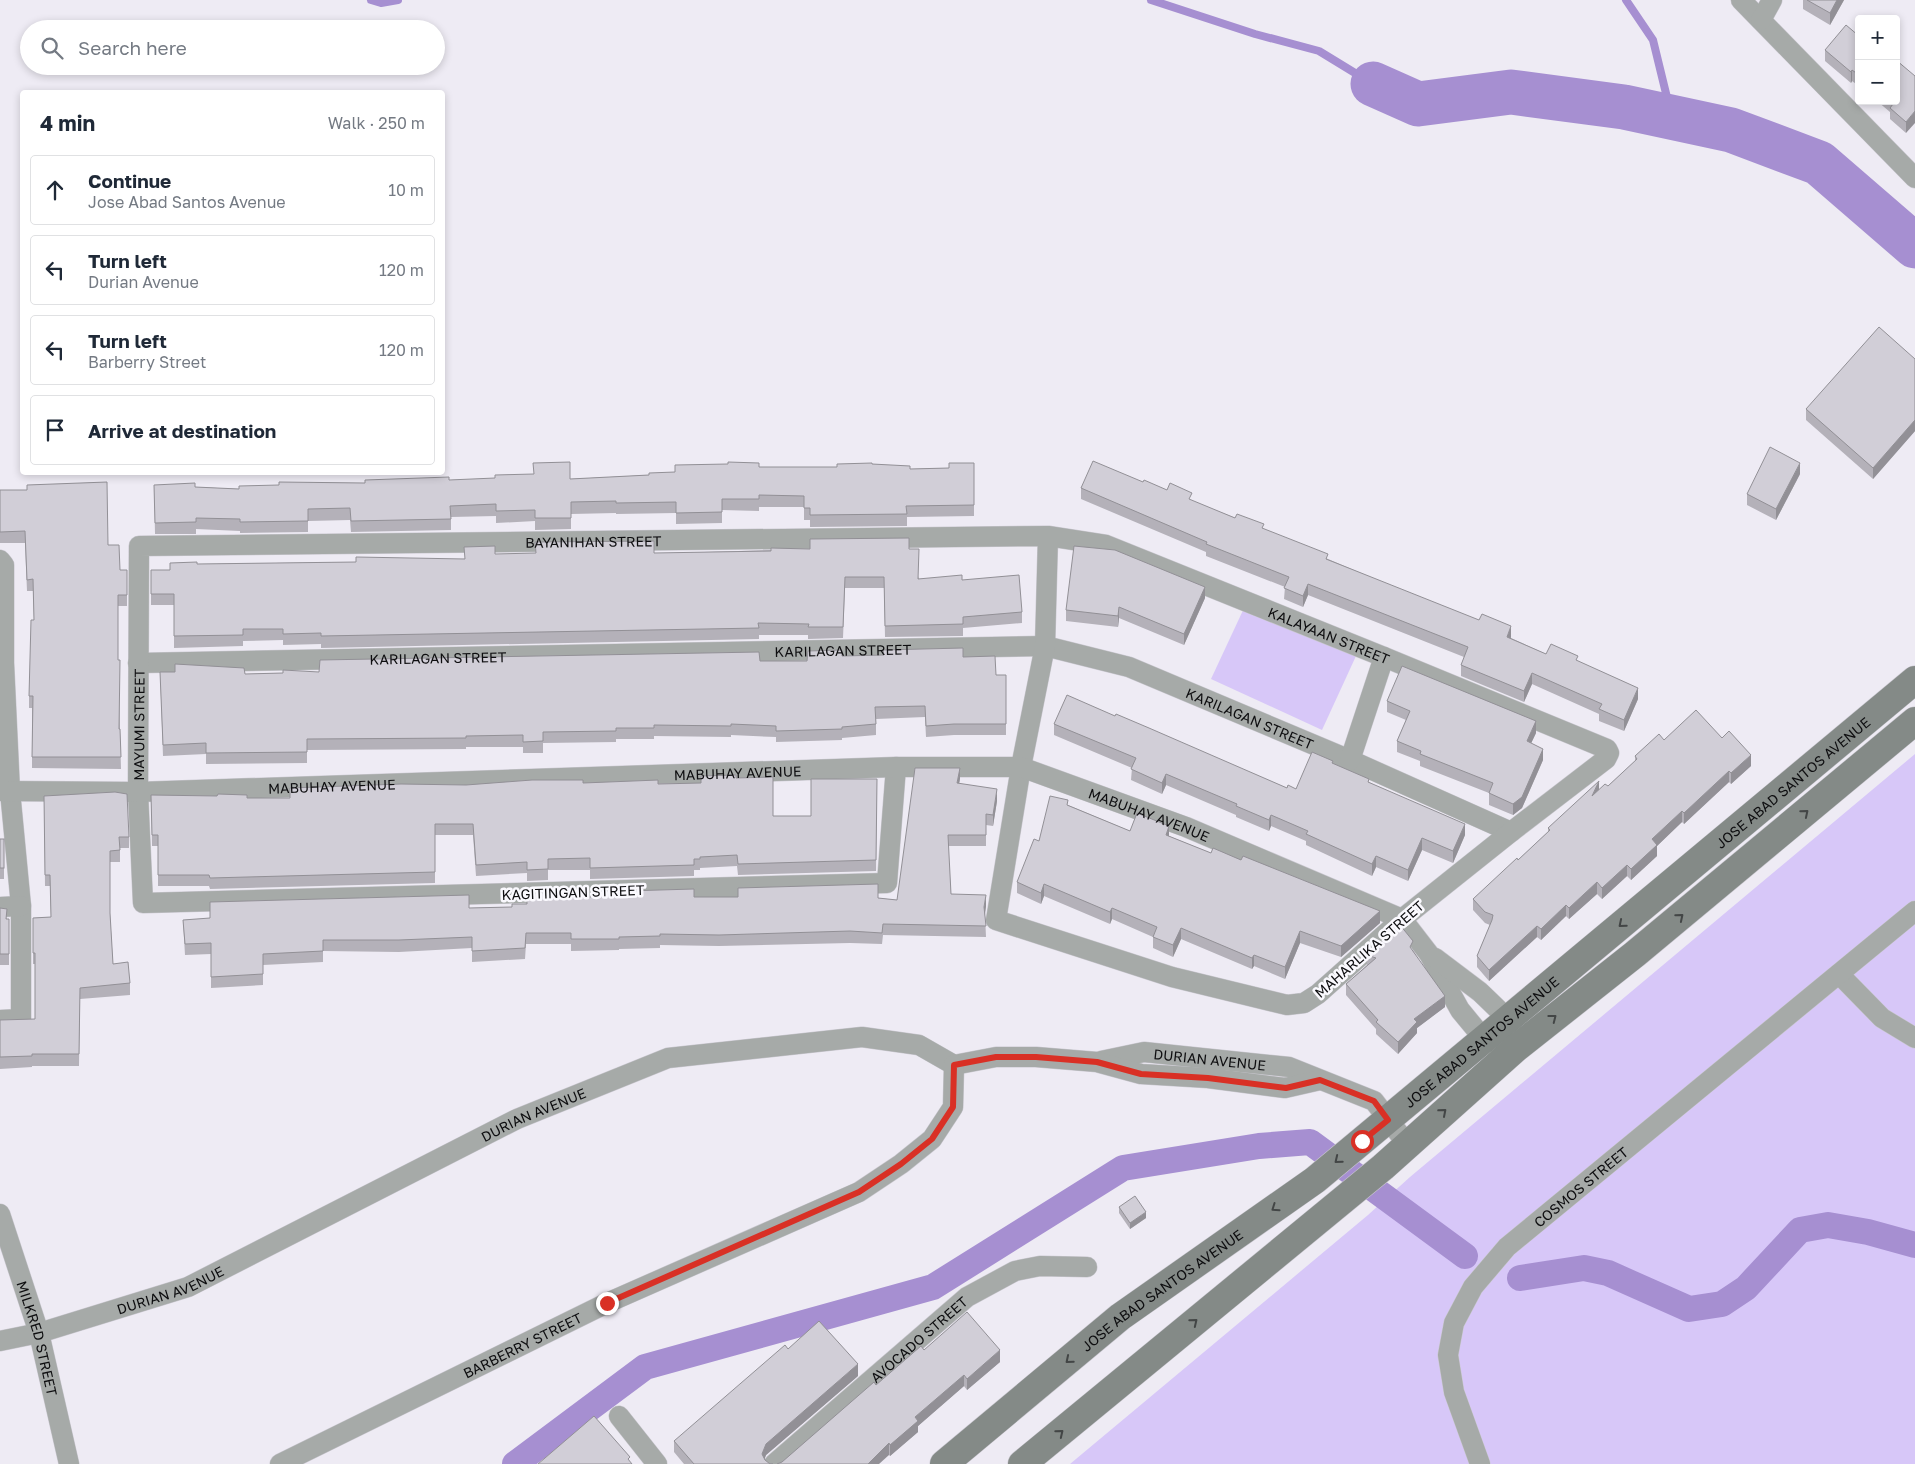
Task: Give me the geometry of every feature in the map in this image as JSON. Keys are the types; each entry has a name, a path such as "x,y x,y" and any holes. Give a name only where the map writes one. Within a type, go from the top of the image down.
{"main road":[{"name":"JOSE ABAD SANTOS AVENUE","path":"944,1464 1120,1317 1314,1180 1915,680"},
{"name":"JOSE ABAD SANTOS AVENUE","path":"1022,1464 1383,1167 1515,1049 1635,954 1915,721"}],"street":[{"path":"1741,0 1915,178"},
{"path":"1761,20 1772,0"},
{"path":"1021,767 1045,646 1048,536"},
{"name":"BAYANIHAN STREET","path":"139,546 1048,536"},
{"name":"KALAYAAN STREET","path":"1048,536 1106,545 1607,749"},
{"name":"MAYUMI STREET","path":"139,546 138,792 143,904"},
{"path":"0,560 4,565 2,664 5,791 21,906 21,1019 0,1020"},
{"name":"KARILAGAN STREET","path":"138,663 1045,646 1128,667 1350,760 1511,832"},
{"path":"1350,760 1384,657"},
{"name":"MAHARLIKA STREET","path":"1021,767 996,920 1172,977 1287,1005 1304,1003 1318,994 1402,919 1606,759 1609,753 1607,749"},
{"name":"MABUHAY AVENUE","path":"5,791 138,792 896,767 1021,767 1186,827 1402,919 1429,954 1460,1010 1484,1040"},
{"name":"KAGITINGAN STREET","path":"143,904 887,884 896,767"},
{"path":"0,907 21,906"},
{"name":"COSMOS STREET","path":"1480,1464 1454,1392 1448,1355 1454,1323 1473,1287 1507,1247 1915,911"},
{"name":"MABUHAY AVENUE","path":"1429,954 1480,992 1508,1019"},
{"path":"1839,974 1882,1018 1915,1038"},
{"path":"1484,1040 1515,1049 1508,1019"},
{"name":"DURIAN AVENUE","path":"0,1341 39,1333 188,1287 517,1119 668,1058 862,1037 919,1045 954,1065 996,1057 1036,1057 1097,1062 1141,1074 1208,1078 1286,1088 1320,1080 1374,1101 1407,1144"},
{"name":"BARBERRY STREET","path":"280,1464 607,1303 859,1192 901,1164 932,1139 953,1107 954,1065"},
{"name":"MILKRED STREET","path":"0,1214 39,1333 69,1464"},
{"name":"AVOCADO STREET","path":"774,1464 967,1297 1015,1271 1040,1266 1087,1267"},
{"path":"619,1416 657,1464"}],"shaded area":[{"path":"1245,606 1356,656 1322,730 1211,679"},
{"path":"1915,754 1915,1464 1070,1464 1368,1215 1410,1177"}],"building":[{"path":"1807,0 1837,0 1830,13"},
{"path":"1846,25 1855,33 1855,72 1852,70 1851,72 1825,50"},
{"path":"1900,63 1915,76 1915,111 1906,122 1890,108 1892,105 1900,105"},
{"path":"1879,327 1915,359 1915,420 1873,468 1806,409"},
{"path":"1770,447 1800,463 1776,509 1747,494"},
{"path":"1093,461 1167,490 1170,483 1192,493 1189,499 1235,518 1237,514 1264,524 1262,528 1328,554 1326,559 1479,620 1482,614 1511,626 1507,637 1546,654 1551,644 1578,656 1576,660 1638,688 1624,720 1599,709 1602,704 1532,673 1524,691 1461,665 1468,647 1308,584 1303,596 1284,588 1289,577 1206,544 1207,542 1081,488"},
{"path":"570,462 570,479 649,475 649,473 675,472 675,465 728,464 728,462 759,463 759,467 837,467 837,464 872,463 910,466 910,469 949,468 949,463 974,463 974,505 906,506 907,514 810,515 810,508 804,508 804,496 759,495 759,499 722,499 722,512 676,513 676,502 616,503 616,501 571,502 571,518 535,518 535,510 496,511 496,504 450,506 451,519 351,521 350,508 308,509 308,521 240,522 240,519 196,518 196,522 155,523 154,485 195,483 195,487 239,489 239,486 279,485 279,482 365,483 365,480 449,477 449,480 495,478 495,475 534,474 533,463"},
{"path":"107,482 108,545 119,545 120,570 127,570 127,595 118,595 121,757 32,757 33,696 29,696 31,620 34,620 33,579 27,580 25,531 0,532 0,490 27,490 27,485"},
{"path":"909,538 909,549 919,549 918,579 962,575 962,580 1019,575 1022,612 963,617 963,624 885,626 884,577 845,577 843,627 808,627 809,624 758,623 759,628 321,636 321,633 283,634 283,629 243,629 243,635 174,636 174,594 151,594 151,570 170,570 170,563 356,562 356,557 465,559 464,547 495,546 495,554 536,553 535,542 654,541 654,553 771,551 771,548 810,549 810,539"},
{"path":"1074,546 1115,550 1205,587 1184,634 1119,607 1118,616 1066,610"},
{"path":"963,648 963,657 995,656 996,675 1006,675 1006,724 926,726 925,706 875,707 876,724 842,727 842,729 776,731 776,726 731,724 731,726 654,725 654,728 616,728 616,731 543,732 543,741 523,742 523,735 466,736 466,738 307,739 307,752 206,753 206,743 163,745 160,672 175,672 175,664 244,668 245,674 283,673 283,670 319,672 320,660 759,652 760,661 807,661 808,651 842,650 842,656 884,655 883,650"},
{"path":"1402,666 1536,721 1527,741 1543,749 1522,797 1513,804 1489,793 1493,783 1420,754 1421,751 1397,741 1410,711 1387,701"},
{"path":"1067,695 1115,716 1116,714 1287,788 1288,785 1296,789 1312,752 1369,779 1368,782 1465,824 1453,851 1422,838 1408,870 1376,856 1372,864 1306,834 1308,831 1271,815 1269,820 1236,806 1237,804 1166,774 1162,783 1131,769 1136,758 1054,724"},
{"path":"1696,710 1722,738 1729,731 1751,755 1731,773 1729,771 1684,813 1682,811 1652,839 1657,845 1631,869 1627,865 1602,888 1597,882 1569,908 1566,905 1541,929 1537,926 1489,970 1477,956 1493,915 1485,912 1473,899 1517,858 1518,860 1550,830 1548,828 1599,781 1592,796 1605,784 1608,786 1637,759 1635,756 1659,734 1664,740"},
{"path":"915,768 960,768 957,783 997,789 993,815 986,814 986,835 948,835 951,894 986,895 984,907 986,926 883,924 882,933 850,931 719,935 660,934 660,936 619,937 619,939 571,939 571,933 526,933 525,948 472,951 472,937 399,940 323,940 323,951 263,954 263,974 211,977 211,943 185,944 183,920 210,918 210,902 469,895 469,908 512,907 512,904 527,904 527,893 548,893 548,898 591,897 591,892 694,889 694,897 738,897 738,888 878,884 878,898 897,900"},
{"path":"736,775 736,778 773,777 773,816 811,816 811,779 877,779 876,860 738,864 737,855 700,857 700,859 694,859 694,865 590,868 590,858 548,859 548,869 527,870 527,862 476,865 473,824 435,824 435,872 210,878 209,875 158,875 158,835 152,835 151,795 217,796 218,794 247,795 247,798 290,798 290,788 401,784 466,785 532,780 583,780 583,783 658,780 658,784 701,783 701,776"},
{"path":"115,792 127,794 129,837 119,837 120,850 110,851 110,913 113,964 128,962 130,983 80,988 79,1054 32,1054 32,1056 0,1057 0,1020 35,1019 33,918 51,917 50,875 45,875 44,796"},
{"path":"1050,796 1068,800 1067,805 1130,831 1137,813 1169,826 1166,835 1211,853 1213,848 1241,860 1243,856 1380,911 1341,946 1300,931 1285,967 1254,955 1252,958 1181,928 1173,945 1153,937 1157,927 1112,908 1110,912 1044,884 1041,893 1017,882 1034,839 1039,841"},
{"path":"0,839 4,839 4,868 0,868"},
{"path":"0,908 7,909 6,919 9,919 9,954 0,954"},
{"path":"1400,925 1413,941 1410,947 1445,996 1414,1019 1417,1022 1398,1042 1376,1022 1378,1020 1346,984 1376,958 1367,955"},
{"path":"1135,1196 1146,1212 1130,1223 1119,1207"},
{"path":"967,1312 1000,1350 967,1379 964,1375 915,1417 918,1421 890,1445 889,1443 868,1464 777,1464 782,1462 874,1382 876,1385 921,1346 924,1350"},
{"path":"819,1321 858,1364 766,1444 762,1454 770,1464 694,1464 674,1441 785,1345 788,1349"},
{"path":"594,1416 630,1457 628,1459 632,1464 538,1464"}],"waterway":[{"path":"371,0 381,3 398,0"},
{"path":"1151,0 1255,34 1319,51 1373,84"},
{"path":"1626,0 1653,40 1672,118"},
{"path":"1373,84 1418,104 1511,92 1624,107 1731,130 1819,163 1915,246"},
{"path":"515,1464 645,1367 933,1287 1123,1168 1259,1146 1310,1142 1465,1256"},
{"path":"1520,1278 1584,1268 1608,1273 1689,1309 1722,1304 1746,1288 1800,1230 1828,1225 1868,1232 1915,1245"}],"route":[{"path":"607,1303 859,1192 901,1164 932,1139 953,1107 954,1065 996,1057 1036,1057 1097,1062 1141,1074 1208,1078 1286,1088 1320,1080 1374,1101 1388,1120 1362,1141"}]}
